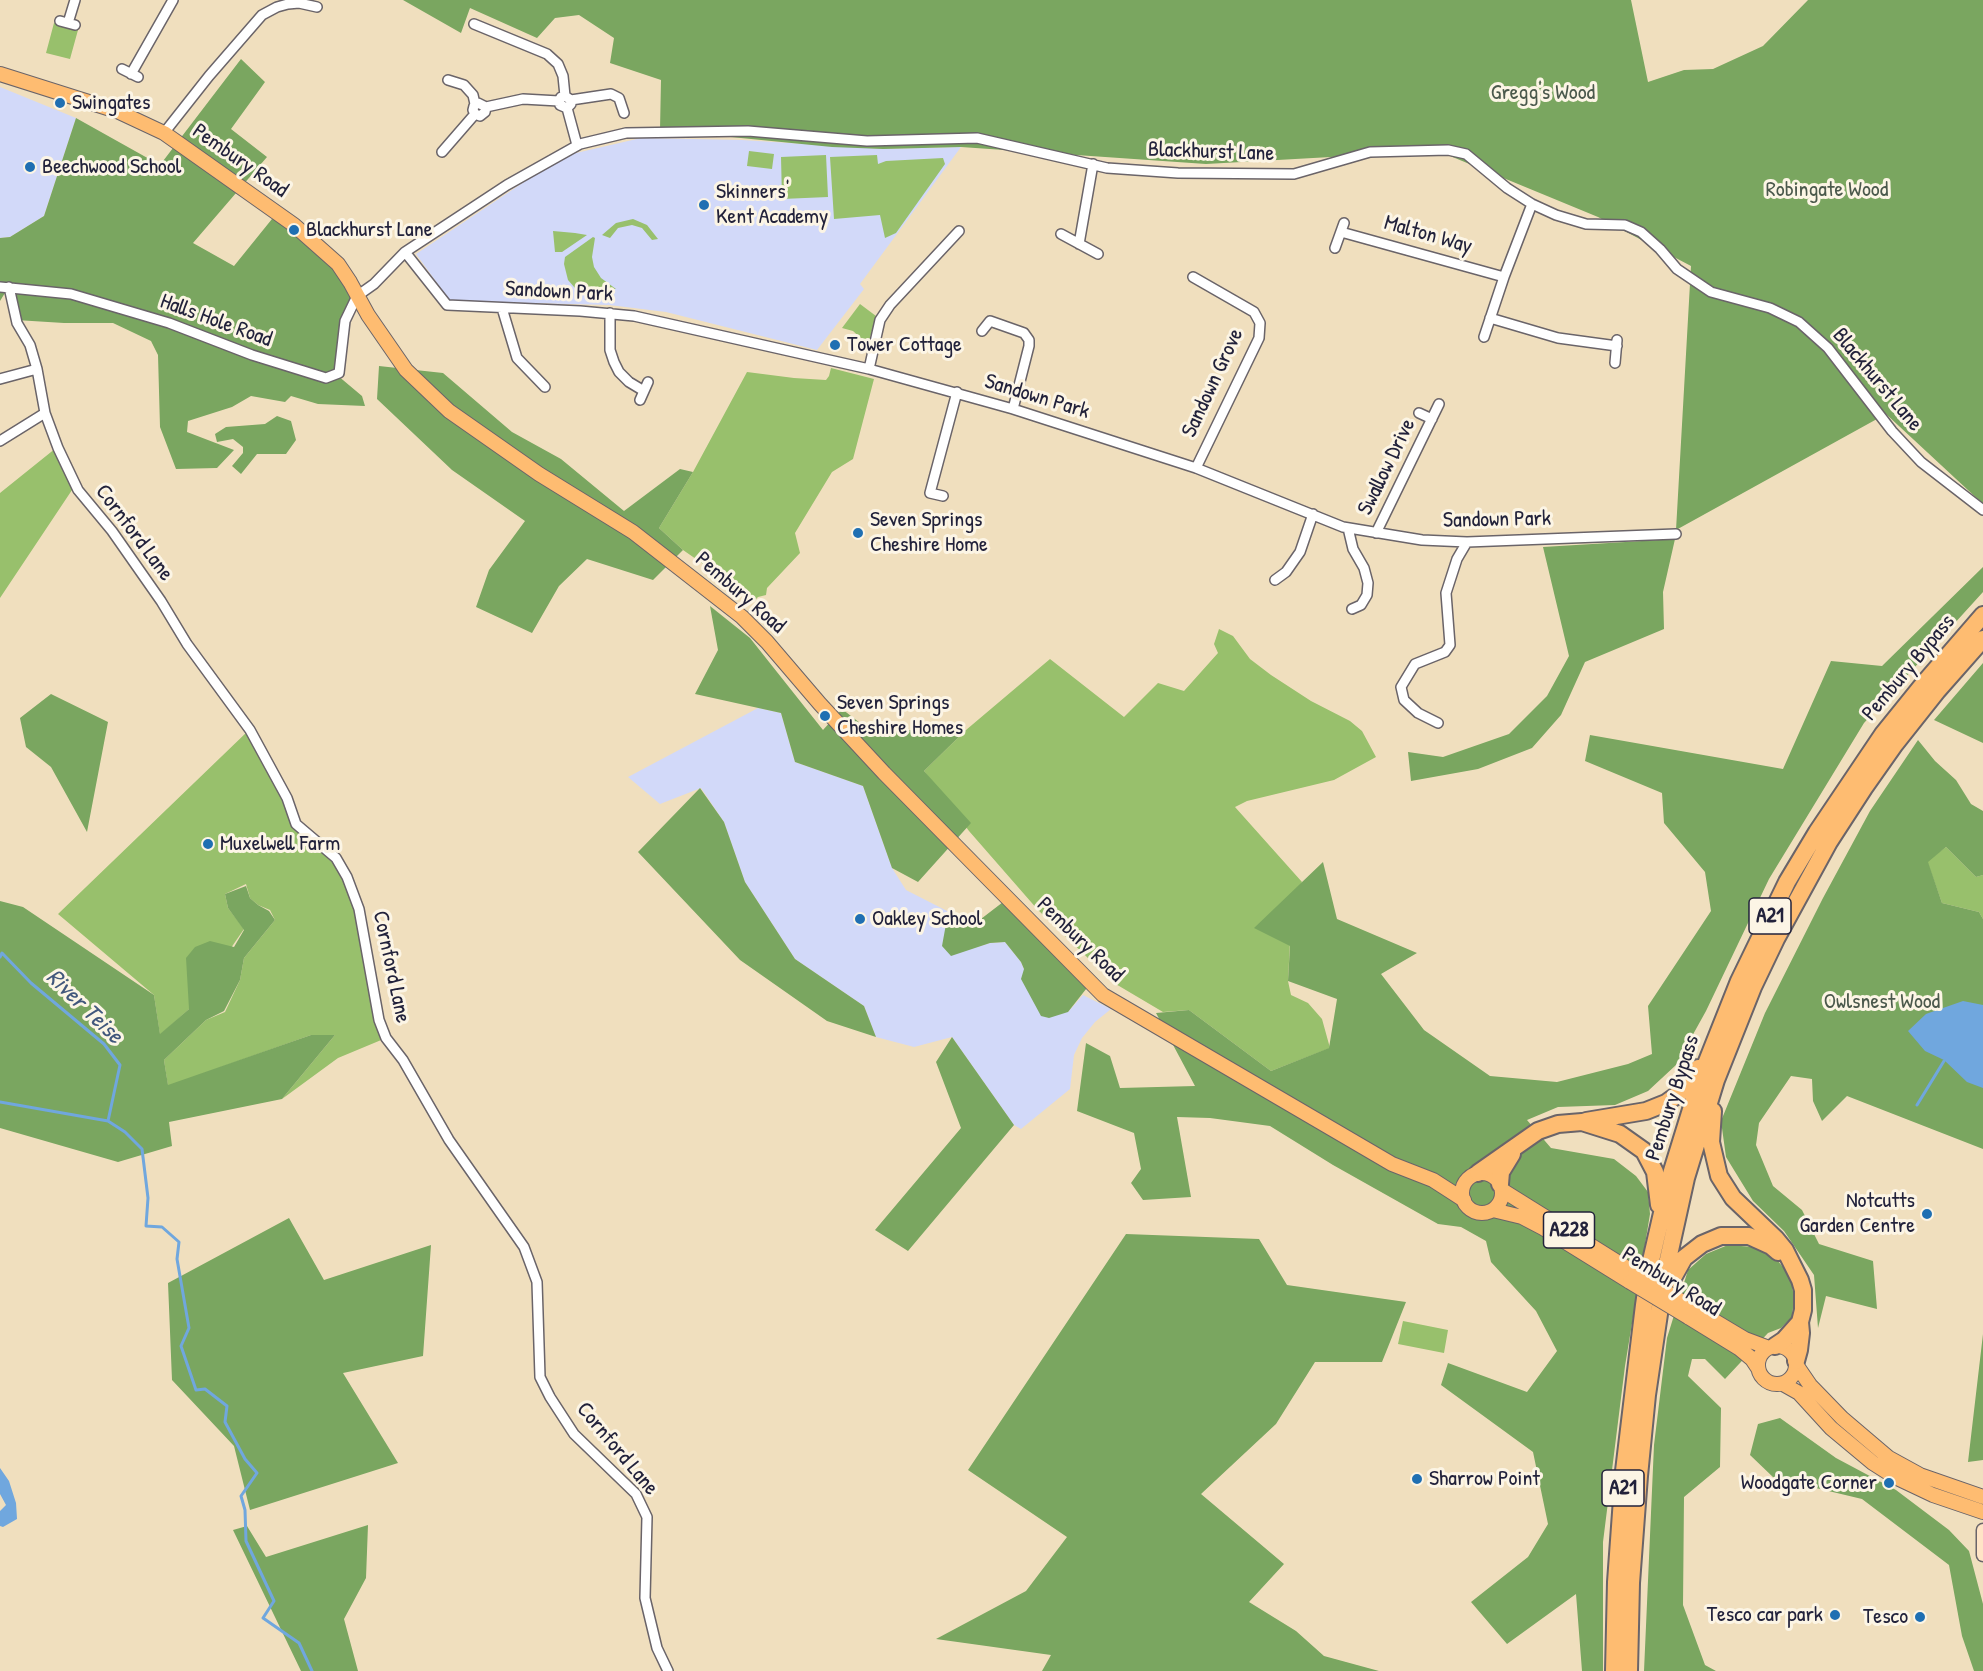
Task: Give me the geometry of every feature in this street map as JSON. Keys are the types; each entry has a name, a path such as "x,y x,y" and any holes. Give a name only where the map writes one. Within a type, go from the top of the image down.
{"highway":[{"name":"Pembury Bypass","path":"1614,1671 1616,1582 1624,1471 1644,1305 1660,1222 1684,1129 1712,1047 1762,932 1817,832 1883,734 1924,682 1983,615"},
{"name":"Pembury Bypass","path":"1629,1671 1631,1583 1647,1395 1670,1250 1686,1178 1716,1080 1771,949 1829,842 1863,788 1895,744 1937,691 1983,639"},
{"name":"A21","path":"1473,1177 1517,1145 1548,1127 1646,1111 1666,1103 1684,1090 1712,1047"},
{"name":"A21","path":"1716,1080 1711,1142 1719,1176 1733,1198 1776,1239 1797,1273 1803,1290 1801,1333 1796,1364"},
{"name":"A21","path":"1582,1122 1620,1134 1644,1151 1655,1172 1658,1184 1660,1222"},
{"name":"A21","path":"1501,1187 1501,1172 1517,1145"},
{"name":"A21","path":"1659,1314 1671,1279 1684,1258 1712,1240 1731,1235 1749,1236 1771,1246 1791,1262"},
{"path":"1772,1347 1784,1340 1800,1322"}],"main road":[{"name":"Pembury Road","path":"0,74 117,111 164,133 294,225 338,264 406,370 449,411 539,474 633,532 742,617 884,773 1103,995 1392,1164 1433,1180 1464,1200"},
{"path":"1491,1175 1501,1187 1500,1201 1492,1210 1479,1212 1473,1210 1464,1200 1463,1190 1473,1177 1491,1175"},
{"name":"Pembury Road","path":"1433,1180 1473,1177"},
{"name":"Pembury Road","path":"1501,1187 1633,1277"},
{"name":"Pembury Road","path":"1492,1210 1522,1217 1633,1277 1691,1312 1745,1339 1772,1347"},
{"name":"Pembury Road","path":"1691,1312 1752,1359 1758,1368"},
{"path":"1983,1497 1920,1475 1889,1458 1842,1419 1809,1385 1788,1349 1772,1347 1760,1356 1758,1368 1761,1376 1772,1384 1784,1384 1799,1393 1831,1428 1873,1463 1895,1477 1933,1495 1983,1512"},
{"path":"1784,1384 1793,1377 1796,1364"}],"street":[{"path":"68,23 75,0"},
{"path":"131,73 172,0"},
{"path":"164,133 262,15 288,4 299,3 317,7"},
{"path":"474,24 547,54 558,64 563,76 565,101 578,145"},
{"path":"448,80 469,89 475,109 483,115 486,107 523,99 565,101 611,94 619,98 624,113"},
{"path":"442,152 475,109"},
{"name":"Blackhurst Lane","path":"357,296 374,284 405,252 507,185 578,145 626,133 748,131 867,141 977,138 1107,168 1178,173 1294,174 1370,152 1448,150 1466,154 1507,188 1532,204 1556,215 1586,224 1625,225 1641,232 1677,269 1711,292 1770,308 1799,322 1828,348 1892,431 1914,454 1983,510"},
{"path":"1079,244 1093,164"},
{"path":"1484,337 1532,204"},
{"name":"Malton Way","path":"1335,249 1342,227 1504,277"},
{"path":"869,369 880,320 890,305 959,231"},
{"path":"1061,234 1098,254"},
{"name":"Sandown Park","path":"405,252 447,305 634,316 869,369 957,392 1196,468 1348,528 1422,540 1467,542 1676,534"},
{"name":"Sandown Grove","path":"1193,277 1254,312 1260,323 1259,338 1196,468"},
{"name":"Halls Hole Road","path":"4,287 71,294 169,323 252,355 326,378 339,373 345,321 357,296"},
{"name":"Cornford Lane","path":"4,287 17,323 30,345 45,413 58,448 78,490 118,540 160,600 187,644 250,730 287,798 296,824 336,858 347,877 359,909 380,1020 386,1038 403,1060 450,1140 524,1247 537,1282 540,1377 574,1434 636,1494 647,1517 645,1598 657,1648 668,1671"},
{"path":"502,308 517,358 545,387"},
{"path":"982,331 990,321 989,309"},
{"path":"610,313 610,350 614,362 619,372 629,382 644,391"},
{"path":"1490,318 1558,338 1617,343 1615,363"},
{"path":"990,321 1024,333 1029,340 1013,409"},
{"path":"0,379 37,369"},
{"path":"930,493 957,392"},
{"name":"Swallow Drive","path":"1376,532 1439,404"},
{"path":"0,441 45,413"},
{"name":"Swallow Drive","path":"1419,413 1432,419"},
{"path":"919,491 943,496"},
{"path":"1275,580 1286,572 1300,552 1312,514"},
{"path":"1348,528 1353,549 1364,568 1368,583 1361,605 1352,609"},
{"path":"1438,723 1418,712 1404,700 1401,687 1415,664 1445,652 1450,645 1446,593 1457,560 1467,542"},
{"path":"1418,712 1425,703"},
{"path":"1983,1530 1983,1555"}],"shaded area":[{"name":"Beechwood School","path":"0,87 76,118 44,216 10,237 0,238"},
{"name":"Skinners' Kent Academy","path":"641,138 742,140 883,149 961,147 860,284 864,289 817,350 666,312 609,305 450,301 416,254 563,156"},
{"name":"Oakley School","path":"758,708 781,713 795,762 863,786 892,868 906,890 953,914 946,924 951,955 990,943 1005,942 1024,969 1068,1012 1083,995 1111,1009 1095,1022 1082,1038 1074,1055 1070,1089 1021,1129 1014,1125 952,1037 914,1047 876,1037 864,1006 795,959 745,882 724,822 701,788 660,804 628,777"}],"green space":[{"path":"403,0 1631,0 1648,82 1684,70 1713,69 1763,46 1808,0 1983,0 1983,504 1886,414 1676,530 1691,266 1598,217 1438,151 1206,164 961,147 883,149 832,147 660,130 661,80 610,63 614,38 579,15 555,18 537,38 470,8 461,33"},
{"path":"54,23 78,30 70,59 46,53"},
{"path":"241,59 265,82 231,129 267,157 193,243 234,266 276,214 321,252 352,291 337,375 362,396 365,406 318,404 291,396 285,402 251,396 232,407 188,421 187,432 234,450 217,468 176,469 160,427 158,355 151,341 113,323 16,320 8,288 0,301 0,238 10,237 44,216 76,118 160,165"},
{"path":"749,151 774,154 772,169 747,166"},
{"path":"826,155 828,197 782,199 781,157"},
{"path":"877,155 878,164 886,161 943,158 945,164 896,233 885,238 880,215 834,219 830,157"},
{"path":"633,219 647,225 658,239 652,240 642,228 632,225 618,228 610,238 602,235 616,223"},
{"path":"553,231 587,235 562,252 555,252"},
{"path":"593,237 595,238 592,257 594,267 601,278 616,289 575,288 568,280 564,264 565,257"},
{"path":"860,304 876,316 868,345 853,331 842,328"},
{"path":"379,366 443,373 512,432 561,459 624,511 680,469 693,472 659,528 683,550 653,580 587,559 559,586 532,633 476,607 489,570 525,521 452,470 377,399"},
{"path":"831,368 874,379 853,459 832,472 795,533 800,553 767,588 766,595 755,600 683,550 659,528 693,472 747,372 826,380"},
{"path":"277,416 291,421 296,440 286,454 257,454 241,474 232,466 243,453 243,447 233,439 217,442 215,434 226,427 265,424"},
{"path":"56,448 74,487 0,598 0,493"},
{"path":"1675,539 1663,592 1664,629 1585,662 1561,715 1532,748 1478,769 1411,781 1408,752 1443,757 1509,734 1547,696 1569,656 1543,547"},
{"path":"1983,567 1983,592 1864,723 1769,879 1706,1011 1676,1065 1648,1091 1615,1105 1558,1107 1527,1120 1551,1148 1614,1159 1636,1176 1648,1192 1650,1214 1625,1366 1603,1542 1603,1671 1582,1671 1576,1594 1507,1644 1471,1602 1528,1557 1548,1524 1533,1452 1441,1385 1448,1363 1527,1392 1557,1351 1536,1311 1491,1262 1486,1241 1461,1227 1438,1224 1333,1165 1270,1126 1210,1118 1177,1117 1191,1197 1143,1200 1131,1183 1141,1169 1134,1133 1077,1111 1086,1043 1110,1056 1120,1088 1195,1086 1156,1013 1189,1010 1271,1071 1329,1048 1337,999 1288,981 1290,946 1254,928 1323,862 1337,919 1417,953 1381,974 1424,1030 1490,1076 1557,1082 1628,1064 1652,1054 1648,1006 1711,911 1705,872 1664,823 1662,793 1585,761 1590,735 1783,769 1831,661 1882,666"},
{"path":"710,606 750,638 823,730 842,709 869,730 966,730 924,771 971,823 918,882 892,868 863,786 795,762 781,713 695,694 718,650"},
{"path":"1219,629 1233,636 1250,659 1271,675 1311,701 1350,721 1362,731 1376,757 1334,780 1247,801 1235,807 1302,882 1292,903 1288,981 1291,995 1308,1003 1322,1019 1330,1048 1271,1071 1189,1010 1163,1012 1114,983 1038,910 969,831 924,771 966,730 1050,659 1124,717 1158,683 1184,691 1218,653 1214,644"},
{"path":"1983,663 1983,743 1934,720"},
{"path":"51,694 108,722 87,832 51,767 26,747 20,718"},
{"path":"249,730 296,824 336,858 347,877 386,1038 338,1058 282,1099 335,1035 311,1035 168,1086 164,1060 206,1020 225,1012 240,980 244,958 275,920 270,910 258,905 250,898 246,884 225,894 228,908 244,929 189,1009 160,1035 154,995 58,914"},
{"name":"Owlsnest Wood","path":"1918,740 1935,761 1956,780 1971,804 1983,811 1983,875 1976,877 1946,847 1928,862 1942,903 1979,912 1983,919 1983,1149 1847,1096 1822,1121 1813,1101 1812,1079 1791,1076 1759,1123 1756,1145 1773,1186 1802,1210 1819,1244 1873,1261 1877,1309 1826,1296 1818,1328 1814,1275 1784,1231 1753,1201 1726,1157 1721,1121 1765,1013 1823,898 1870,811"},
{"path":"700,788 724,822 745,882 795,959 864,1006 876,1037 827,1021 740,960 638,852"},
{"path":"1946,847 1976,877 1983,875 1983,919 1979,912 1942,903 1927,861"},
{"path":"246,886 250,898 269,911 275,920 244,958 240,980 224,1011 206,1020 164,1060 168,1085 311,1035 335,1035 282,1099 169,1122 172,1146 118,1162 0,1128 0,901 23,907 154,995 160,1034 189,1009 186,958 195,947 210,941 234,947 244,930 228,908 225,894"},
{"path":"1007,899 1090,984 1068,1012 1049,1018 1041,1016 1021,979 1024,969 1021,962 1005,942 990,943 951,956 942,946 946,924 953,914 968,922 977,922"},
{"path":"952,1037 1014,1125 908,1251 875,1230 961,1128 936,1062"},
{"path":"289,1218 324,1280 431,1245 423,1356 343,1373 398,1463 250,1510 234,1446 172,1380 168,1283"},
{"path":"1126,1234 1259,1239 1287,1285 1406,1302 1382,1362 1315,1362 1276,1424 1201,1494 1284,1564 1249,1602 1296,1631 1324,1656 1379,1671 1042,1671 1051,1655 936,1639 1026,1591 1067,1537 968,1470"},
{"path":"1728,1245 1754,1247 1778,1261 1791,1277 1794,1299 1792,1317 1781,1328 1768,1333 1725,1379 1705,1359 1692,1359 1688,1376 1721,1408 1720,1467 1684,1497 1683,1605 1705,1665 1716,1671 1644,1671 1654,1445 1667,1338 1688,1270 1706,1254"},
{"path":"1403,1321 1448,1330 1444,1353 1398,1344"},
{"path":"1983,1334 1983,1460 1968,1462"},
{"path":"1780,1418 1836,1458 1896,1490 1949,1530 1969,1551 1983,1604 1983,1671 1974,1671 1962,1636 1949,1565 1862,1499 1774,1478 1750,1455 1758,1424"},
{"path":"368,1525 366,1578 344,1619 358,1671 301,1671 233,1530 247,1526 266,1557"}],"water":[{"path":"1963,1001 1983,1005 1983,1088 1967,1082 1944,1060 1925,1051 1908,1031 1926,1014"},
{"path":"0,1468 9,1481 16,1503 17,1519 3,1527 0,1526 0,1511 6,1505 0,1494"}],"waterway":[{"name":"River Teise","path":"0,957 2,953 31,983 104,1044 120,1065 108,1121"},
{"path":"1917,1105 1944,1061"},
{"name":"River Teise","path":"0,1102 108,1121 125,1132 142,1149 148,1198 146,1226 162,1227 179,1242 177,1259 189,1328 181,1346 196,1390 205,1389 227,1406 225,1422 245,1459 257,1473 241,1496 245,1510 246,1541 274,1601 263,1618 299,1643 312,1671"}],"place":[{"name":"Swingates","path":"60,103"},
{"name":"Beechwood School","path":"30,167"},
{"name":"Skinners' Kent Academy","path":"704,205"},
{"name":"Blackhurst Lane","path":"294,230"},
{"name":"Tower Cottage","path":"835,345"},
{"name":"Seven Springs Cheshire Home","path":"858,533"},
{"name":"Seven Springs Cheshire Homes","path":"825,716"},
{"name":"Muxelwell Farm","path":"208,844"},
{"name":"Oakley School","path":"860,919"},
{"name":"Notcutts Garden Centre","path":"1927,1214"},
{"name":"Sharrow Point","path":"1417,1479"},
{"name":"Woodgate Corner","path":"1889,1483"},
{"name":"Tesco car park","path":"1835,1615"},
{"name":"Tesco","path":"1920,1617"}],"park label":[{"name":"Gregg's Wood","path":"1543,93"},
{"name":"Robingate Wood","path":"1827,190"}]}
